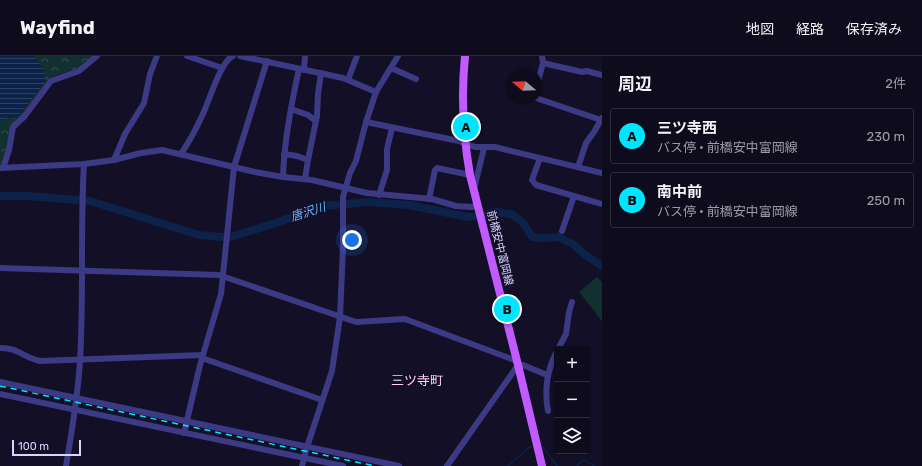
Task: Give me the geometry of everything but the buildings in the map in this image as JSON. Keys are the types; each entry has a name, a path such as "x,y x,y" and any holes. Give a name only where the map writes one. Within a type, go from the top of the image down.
{"main road":[{"name":"前橋安中富岡線","path":"465,56 462,104 465,143 470,175 518,363 542,466"}],"street":[{"path":"97,56 79,71 51,81 24,116 13,127 9,150 1,168 84,164 114,160 141,153 162,150 283,178 305,179 378,195 429,199 456,206 472,207 478,204"},
{"path":"114,160 125,134 144,104 150,74 157,56"},
{"path":"187,56 222,68"},
{"path":"181,154 203,114 226,60 233,56"},
{"path":"240,56 258,58 322,73 348,80 376,92"},
{"path":"283,178 284,154 291,109 305,56"},
{"path":"348,80 357,56"},
{"path":"302,466 332,370 340,317 343,202 346,188 350,173 356,161 366,122 376,92 398,56"},
{"path":"542,59 582,72 587,71 602,74"},
{"path":"184,433 221,294 234,167 267,61"},
{"path":"391,68 416,79"},
{"path":"305,179 316,121 318,94 322,73"},
{"path":"542,100 601,121 586,143 578,167"},
{"path":"291,109 308,115 316,121"},
{"path":"366,122 465,143 475,147 495,147 602,173"},
{"path":"378,195 387,170 387,150 392,128"},
{"path":"474,190 484,148"},
{"path":"284,154 308,160"},
{"path":"540,158 532,180 536,185 602,204"},
{"path":"66,466 77,398 80,360 82,197 84,164"},
{"path":"429,199 435,170 438,168 470,175"},
{"path":"562,231 574,196"},
{"path":"0,268 222,276 356,322 405,320 547,375"},
{"path":"560,346 566,334 572,302"},
{"path":"0,348 6,347 16,350 30,358 40,361 203,357 322,400"},
{"path":"548,412 546,396 547,375 554,357"},
{"path":"447,466 518,363"},
{"path":"0,382 399,466"},
{"path":"0,394 343,466"}],"green space":[{"path":"0,56 94,56 81,67 52,77 24,114 12,125 8,148 0,167"},
{"path":"597,277 602,282 602,321 579,292"}],"water":[{"path":"0,56 33,56 42,67 46,77 46,81 14,120 8,117 3,121 0,121"}],"waterway":[{"name":"唐沢川","path":"0,196 27,196 90,201 199,235 219,237 230,237 276,223 322,206 369,202 409,205 468,217 486,215 495,212 511,214 516,217 523,223 532,237 558,237 573,244 584,254 602,266"},
{"path":"508,466 532,446"},
{"path":"543,447 557,466"},
{"path":"577,466 585,460 594,466"}],"railway":[{"path":"0,386 375,466"}],"place":[{"name":"三ツ寺西","path":"466,127"},
{"name":"南中前","path":"507,309"}],"district":[{"name":"三ツ寺町","path":"417,380"}]}
